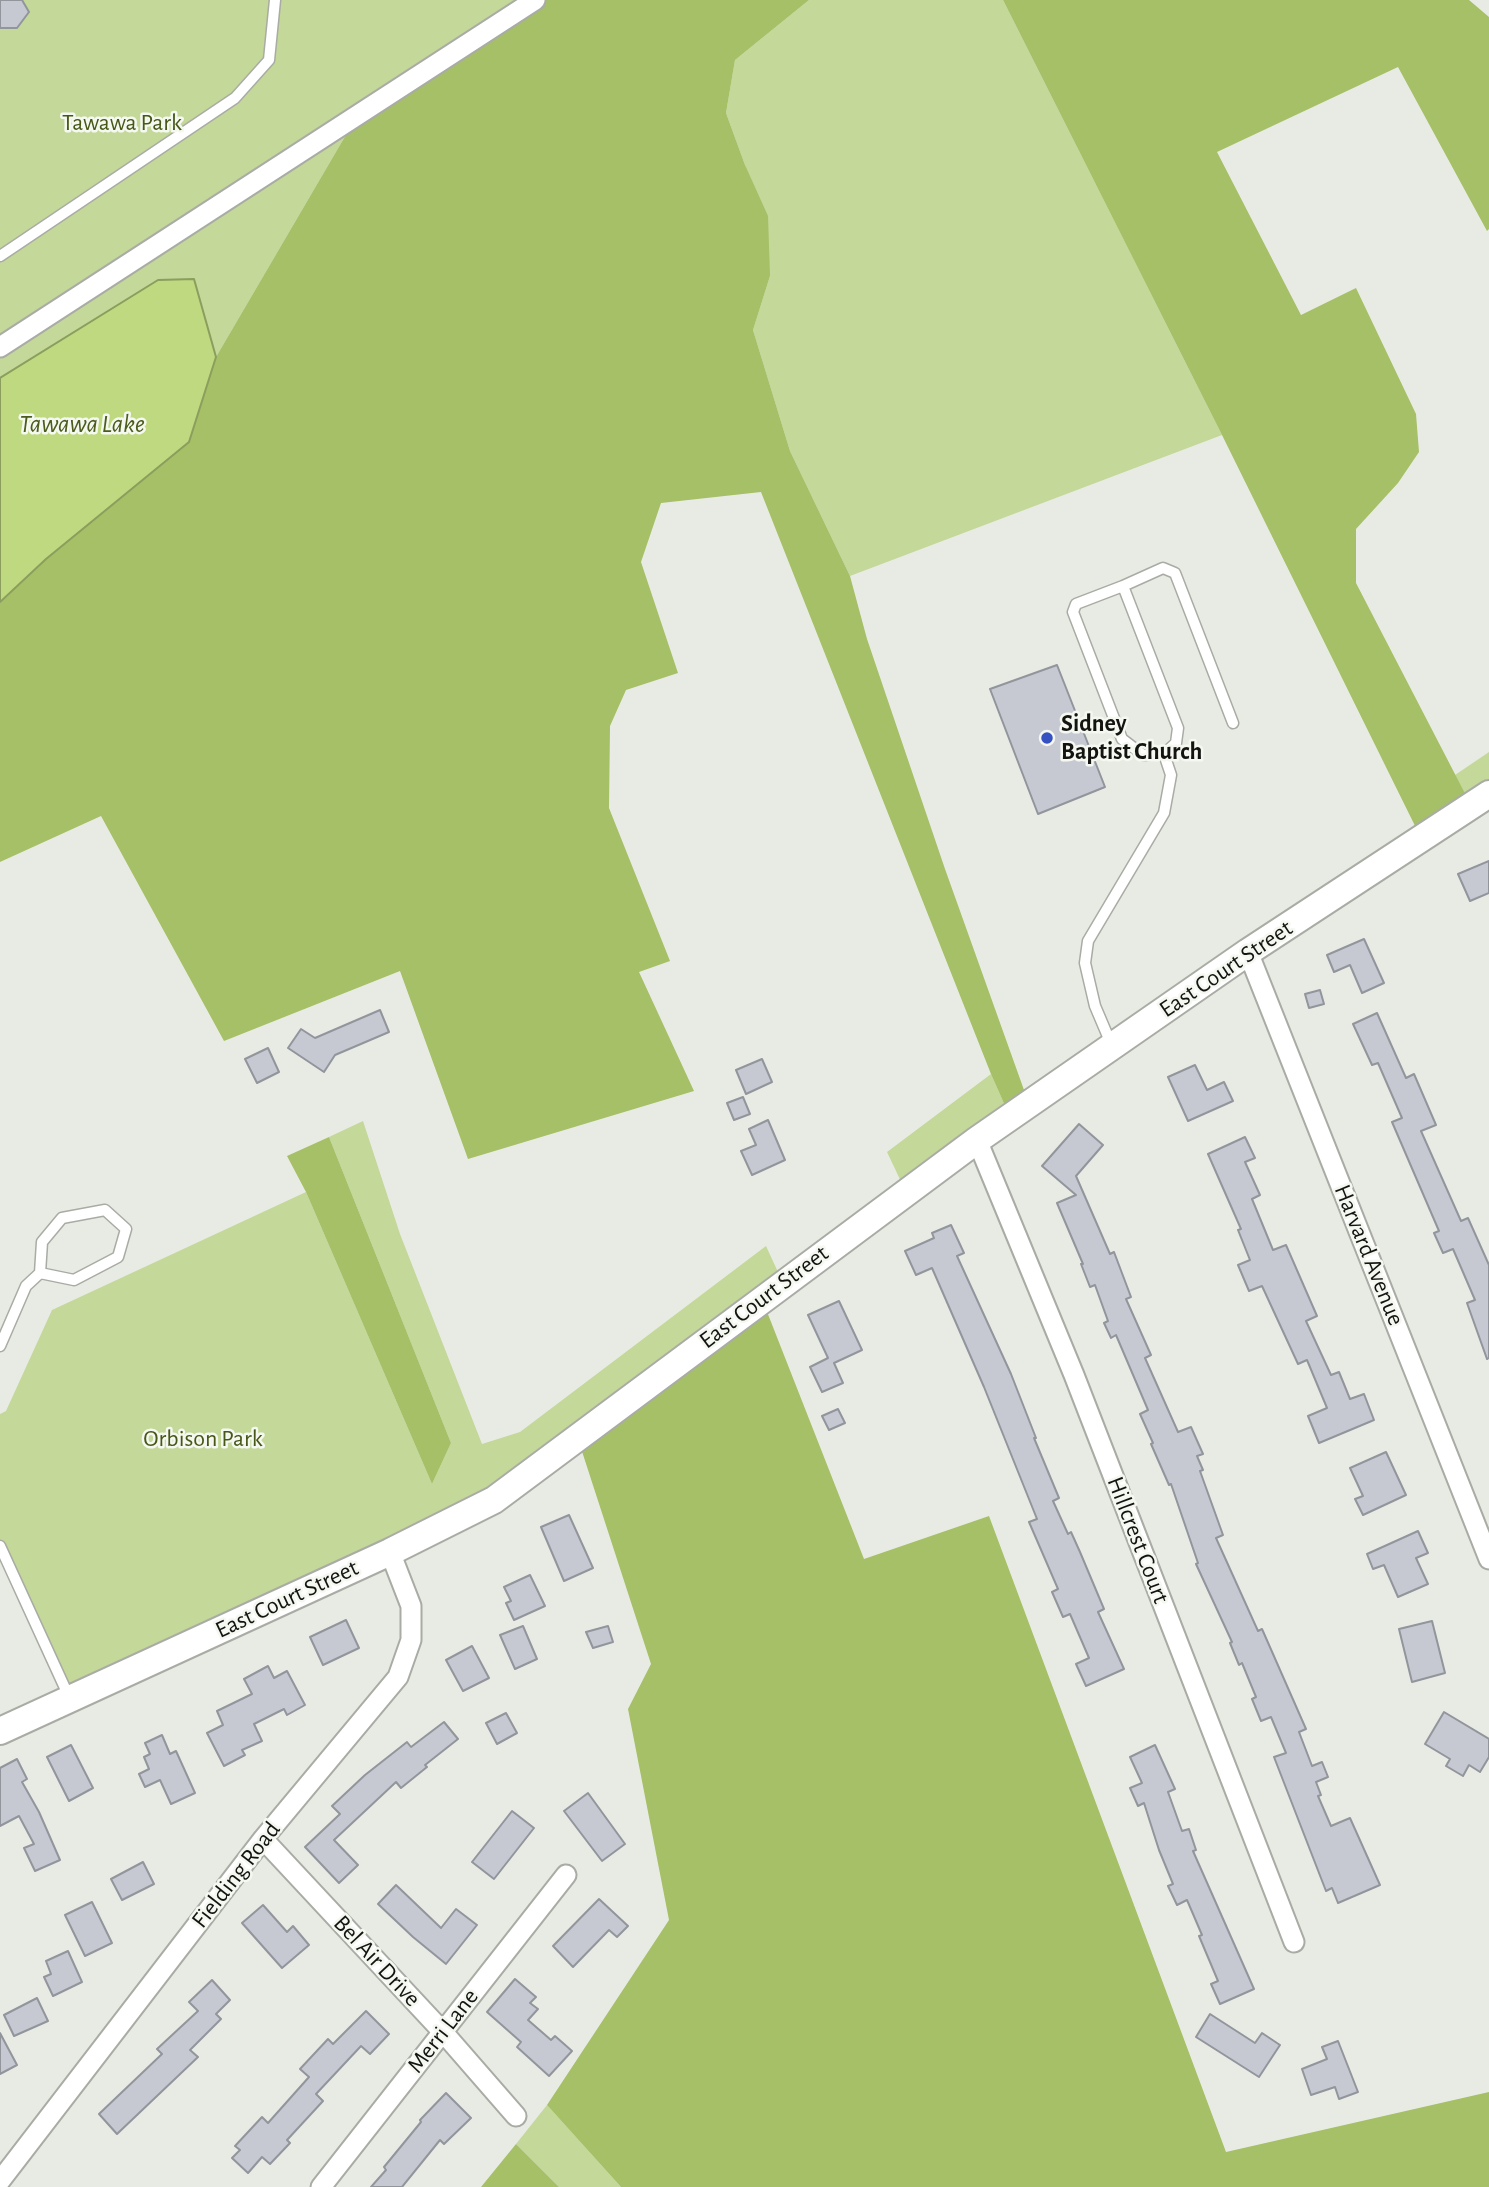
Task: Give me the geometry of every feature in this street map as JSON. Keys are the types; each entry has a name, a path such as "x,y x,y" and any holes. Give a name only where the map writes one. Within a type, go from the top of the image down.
{"main road":[{"name":"East Court Street","path":"0,1731 390,1552 494,1500 977,1140 1248,952 1489,794"}],"street":[{"path":"0,348 535,0"},
{"name":"Harvard Avenue","path":"1248,952 1489,1559"},
{"name":"Hillcrest Court","path":"977,1140 1074,1376 1294,1942"},
{"name":"Fielding Road","path":"0,2181 263,1839 398,1677 411,1640 411,1606 390,1552"},
{"name":"Bel Air Drive","path":"263,1839 442,2031 516,2116"},
{"name":"Merri Lane","path":"321,2187 566,1875"}],"lane":[{"path":"0,256 235,98 269,60 275,0"},
{"path":"1124,586 1178,728 1177,743 1164,754 1143,755 1122,739 1073,612 1076,604 1163,568 1175,573 1233,723"},
{"path":"1113,1046 1095,1006 1085,963 1088,941 1164,813 1171,775 1164,754"},
{"path":"0,1346 26,1286 40,1273 42,1242 62,1218 105,1210 126,1229 118,1257 74,1280 40,1273"},
{"path":"0,1546 70,1700"}],"green space":[{"name":"Tawawa Park","path":"0,0 535,0 357,116 216,357 194,280 158,280 0,378"},
{"path":"809,0 1003,0 1222,435 850,576 790,451 753,330 770,276 745,165 726,113 735,60"},
{"path":"1489,752 1489,794 1471,805 1455,775"},
{"path":"991,1074 1010,1117 906,1192 887,1152"},
{"name":"Orbison Park","path":"363,1121 400,1234 482,1444 520,1432 766,1246 783,1283 494,1500 70,1700 0,1546 0,1414 6,1411 52,1310 306,1192 432,1484 451,1443 329,1137"},
{"path":"547,2105 621,2187 559,2187 516,2144"}],"shaded area":[{"path":"535,0 809,0 735,60 726,113 768,216 770,276 753,330 790,451 850,576 867,639 1029,1104 1010,1117 761,492 661,503 641,562 678,673 626,690 610,726 609,808 670,961 639,972 694,1091 468,1159 400,971 224,1041 101,816 0,862 0,602 46,559 189,442 216,357 357,116"},
{"path":"1003,0 1469,0 1489,17 1487,231 1398,67 1217,152 1301,315 1356,288 1416,414 1419,452 1398,483 1356,529 1356,583 1471,805 1421,838 1222,435"},
{"path":"329,1137 451,1443 432,1484 306,1192 287,1156"},
{"path":"762,1299 864,1559 989,1516 1226,2152 1489,2092 1489,2187 621,2187 547,2105 669,1920 628,1709 651,1664 577,1436"},
{"path":"516,2144 559,2187 481,2187"}],"water":[{"name":"Tawawa Lake","path":"194,279 216,357 189,442 46,559 0,602 0,378 158,280"}],"building":[{"path":"0,0 22,0 29,12 17,28 0,28"},
{"name":"Sidney Baptist Church","path":"1057,665 1105,787 1038,814 990,689"},
{"path":"1489,861 1489,893 1470,901 1458,874"},
{"path":"1364,939 1384,983 1362,993 1350,965 1334,972 1327,955"},
{"path":"1320,990 1324,1004 1309,1008 1305,994"},
{"path":"380,1010 389,1032 335,1055 324,1072 288,1048 301,1029 315,1038"},
{"path":"1377,1013 1406,1078 1414,1074 1436,1125 1421,1131 1461,1221 1468,1218 1489,1265 1487,1359 1467,1303 1475,1300 1453,1249 1443,1253 1434,1233 1439,1231 1392,1122 1402,1118 1378,1063 1372,1065 1353,1024"},
{"path":"268,1048 279,1072 257,1083 245,1059"},
{"path":"762,1059 772,1082 746,1094 736,1070"},
{"path":"1195,1065 1207,1090 1224,1082 1233,1101 1188,1121 1168,1077"},
{"path":"743,1097 750,1114 734,1120 727,1103"},
{"path":"768,1120 785,1160 752,1175 741,1151 756,1145 749,1129"},
{"path":"1079,1124 1103,1145 1076,1176 1110,1254 1114,1252 1131,1297 1126,1299 1151,1355 1145,1358 1178,1432 1191,1427 1203,1454 1197,1456 1203,1470 1200,1471 1223,1535 1216,1538 1258,1631 1262,1629 1306,1729 1299,1732 1312,1766 1322,1762 1328,1777 1316,1782 1321,1795 1318,1796 1331,1826 1350,1818 1380,1885 1338,1903 1332,1888 1326,1891 1274,1757 1286,1753 1271,1717 1261,1721 1252,1699 1256,1697 1242,1663 1239,1665 1230,1643 1232,1642 1196,1564 1198,1563 1171,1484 1169,1485 1140,1414 1148,1410 1116,1335 1111,1338 1104,1323 1108,1321 1095,1285 1090,1287 1057,1203 1076,1195 1042,1166"},
{"path":"1245,1137 1255,1158 1245,1162 1260,1195 1252,1199 1273,1250 1286,1245 1317,1316 1306,1321 1331,1375 1339,1372 1350,1399 1364,1394 1374,1420 1319,1443 1308,1416 1327,1408 1307,1360 1298,1364 1262,1286 1249,1291 1238,1265 1250,1260 1238,1230 1241,1229 1208,1154"},
{"path":"951,1225 964,1253 957,1256 1011,1374 1059,1498 1053,1501 1068,1534 1071,1532 1080,1552 1104,1609 1098,1612 1124,1669 1086,1686 1076,1664 1089,1658 1070,1614 1063,1617 1052,1592 1058,1589 1029,1522 1037,1519 984,1387 932,1268 916,1275 905,1251 934,1238 932,1233"},
{"path":"839,1301 862,1350 834,1363 843,1383 822,1392 810,1367 828,1358 808,1315"},
{"path":"838,1409 845,1423 829,1430 822,1416"},
{"path":"1386,1452 1406,1495 1363,1515 1355,1499 1363,1496 1350,1468"},
{"path":"569,1515 593,1568 564,1581 541,1527"},
{"path":"1418,1531 1428,1553 1416,1558 1428,1584 1398,1597 1384,1565 1373,1569 1367,1554"},
{"path":"530,1575 545,1606 514,1620 506,1603 511,1601 504,1587"},
{"path":"346,1620 359,1648 323,1665 310,1637"},
{"path":"1432,1621 1445,1673 1412,1682 1399,1629"},
{"path":"523,1626 537,1659 515,1669 500,1635"},
{"path":"608,1626 613,1642 593,1648 586,1632"},
{"path":"472,1646 489,1678 463,1691 446,1660"},
{"path":"268,1666 274,1678 287,1671 305,1705 287,1715 284,1709 254,1724 262,1741 242,1750 245,1755 224,1766 207,1733 223,1725 217,1711 252,1694 244,1679"},
{"path":"1444,1712 1489,1739 1489,1757 1480,1772 1469,1765 1463,1776 1446,1766 1450,1759 1425,1744"},
{"path":"506,1713 517,1733 497,1744 486,1723"},
{"path":"444,1722 458,1739 401,1788 396,1782 334,1840 358,1865 339,1883 305,1847 340,1814 332,1806 365,1775 407,1742 411,1747"},
{"path":"162,1735 170,1754 176,1751 195,1793 171,1804 160,1780 145,1787 139,1774 149,1769 144,1757 150,1754 145,1743"},
{"path":"71,1745 93,1788 69,1801 47,1757"},
{"path":"1155,1745 1175,1789 1168,1792 1182,1831 1189,1829 1196,1850 1193,1851 1254,1989 1220,2004 1211,1984 1218,1981 1199,1936 1202,1935 1187,1900 1177,1905 1168,1886 1173,1884 1144,1803 1138,1806 1130,1788 1142,1783 1130,1757"},
{"path":"17,1759 27,1779 22,1782 39,1812 60,1860 35,1871 24,1848 34,1844 19,1816 0,1826 0,1768"},
{"path":"588,1793 625,1844 602,1861 564,1811"},
{"path":"512,1811 534,1828 494,1879 472,1862"},
{"path":"143,1862 154,1884 122,1900 111,1879"},
{"path":"396,1885 441,1928 456,1909 477,1925 446,1964 378,1904"},
{"path":"599,1899 628,1926 617,1937 609,1930 573,1967 553,1946"},
{"path":"92,1902 112,1943 85,1956 65,1915"},
{"path":"263,1905 287,1932 293,1926 309,1945 282,1968 242,1923"},
{"path":"68,1951 82,1982 53,1996 44,1977 51,1974 46,1961"},
{"path":"515,1979 536,1997 530,2003 538,2009 528,2020 551,2040 555,2036 572,2051 549,2076 517,2047 521,2042 487,2012"},
{"path":"212,1980 230,2000 216,2014 221,2019 190,2050 198,2057 117,2134 99,2114 162,2054 157,2049 198,2011 189,2002"},
{"path":"37,1998 48,2021 14,2036 4,2015"},
{"path":"366,2011 389,2034 370,2054 361,2046 316,2094 323,2101 287,2140 290,2143 270,2164 262,2157 248,2173 232,2158 240,2150 235,2146 262,2117 268,2123 309,2077 300,2069 328,2039 333,2044"},
{"path":"1210,2014 1255,2043 1262,2033 1280,2045 1259,2077 1196,2037"},
{"path":"0,2033 17,2065 0,2074"},
{"path":"1338,2041 1358,2092 1339,2099 1335,2087 1311,2095 1302,2069 1327,2059 1322,2047"},
{"path":"446,2093 471,2118 444,2144 440,2140 402,2187 371,2187 420,2120"}],"place":[{"name":"Sidney Baptist Church","path":"1047,738"}]}
